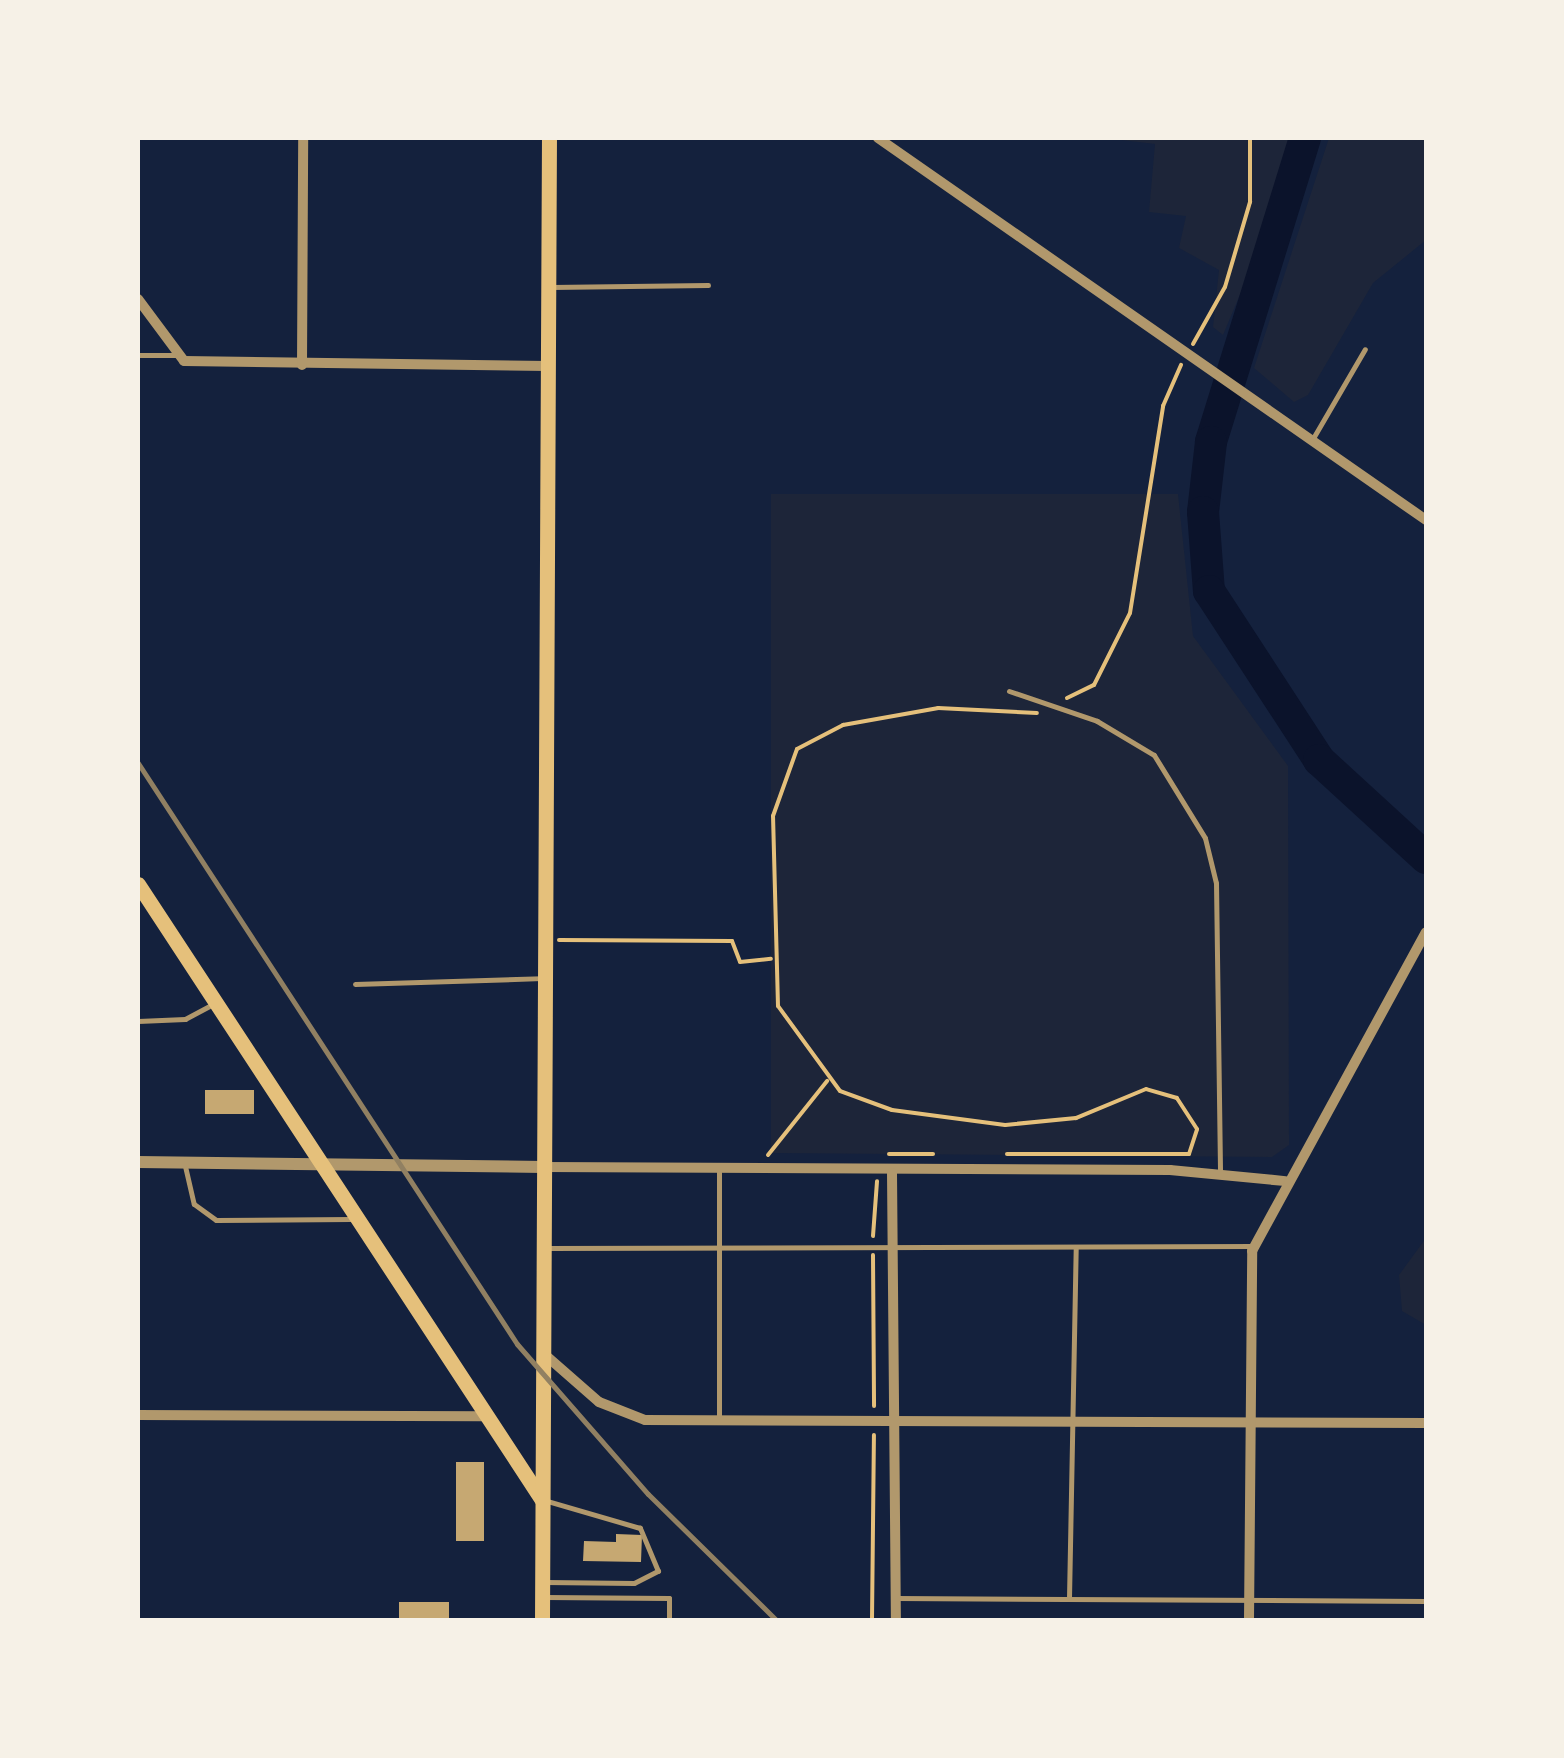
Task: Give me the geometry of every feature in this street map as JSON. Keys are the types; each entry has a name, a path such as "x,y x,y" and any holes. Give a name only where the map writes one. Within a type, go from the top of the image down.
{"main road":[{"path":"542,1620 549,138"},
{"path":"139,890 216,1003 350,1219 542,1500"}],"street":[{"path":"302,365 303,138"},
{"path":"878,138 1426,520"},
{"path":"138,298 180,358 302,365 547,366"},
{"path":"1249,1620 1254,1246 1285,1181 1424,936"},
{"path":"138,1162 886,1173 1220,1172 1285,1181"},
{"path":"886,1173 898,1245 896,1620"},
{"path":"542,1353 619,1413 719,1422 1426,1423"},
{"path":"138,1415 483,1416"}],"lane":[{"path":"548,287 708,286"},
{"path":"1312,440 1365,349"},
{"path":"138,354 180,358"},
{"path":"1009,691 1055,706 1154,755 1205,838 1216,883 1220,1172"},
{"path":"355,984 545,978"},
{"path":"138,1021 185,1019 216,1003"},
{"path":"185,1162 194,1204 216,1220 350,1219"},
{"path":"719,1170 719,1422"},
{"path":"1069,1598 1078,1424 1076,1246"},
{"path":"544,1248 1254,1246"},
{"path":"542,1500 640,1528 657,1561 654,1579 542,1590"},
{"path":"542,1590 669,1598 668,1620"},
{"path":"896,1598 1426,1601"}],"path":[{"path":"994,1154 1189,1154 1197,1129 1177,1098 1154,1090 1076,1118 1005,1124 866,1104 828,1080 778,1006 772,959 773,816 797,750 843,724 907,710 1034,714 1094,685 1118,646 1139,571 1162,406 1192,355 1233,262 1253,182 1250,138"},
{"path":"545,940 732,941 740,962 772,959"},
{"path":"756,1171 828,1080"},
{"path":"872,1620 873,1245 891,1151 945,1154"}],"shaded area":[{"path":"1105,138 1296,138 1276,209 1223,335 1213,327 1219,270 1179,248 1186,216 1149,212 1155,144"},
{"path":"1329,138 1426,138 1426,240 1373,283 1308,395 1294,402 1254,368"},
{"path":"771,494 1178,494 1193,636 1288,766 1289,1145 1272,1157 771,1153"},
{"path":"1426,1238 1426,1325 1402,1311 1399,1275"}],"building":[{"path":"205,1090 254,1090 254,1114 205,1114"},
{"path":"456,1462 484,1462 484,1541 456,1541"},
{"path":"616,1534 642,1535 641,1562 583,1561 584,1541 616,1542"},
{"path":"399,1602 449,1602 449,1620 399,1620"}],"waterway":[{"path":"1305,138 1211,442 1203,512 1209,591 1319,760 1426,858"}],"railway":[{"path":"138,763 517,1344 648,1494 776,1620"}]}
